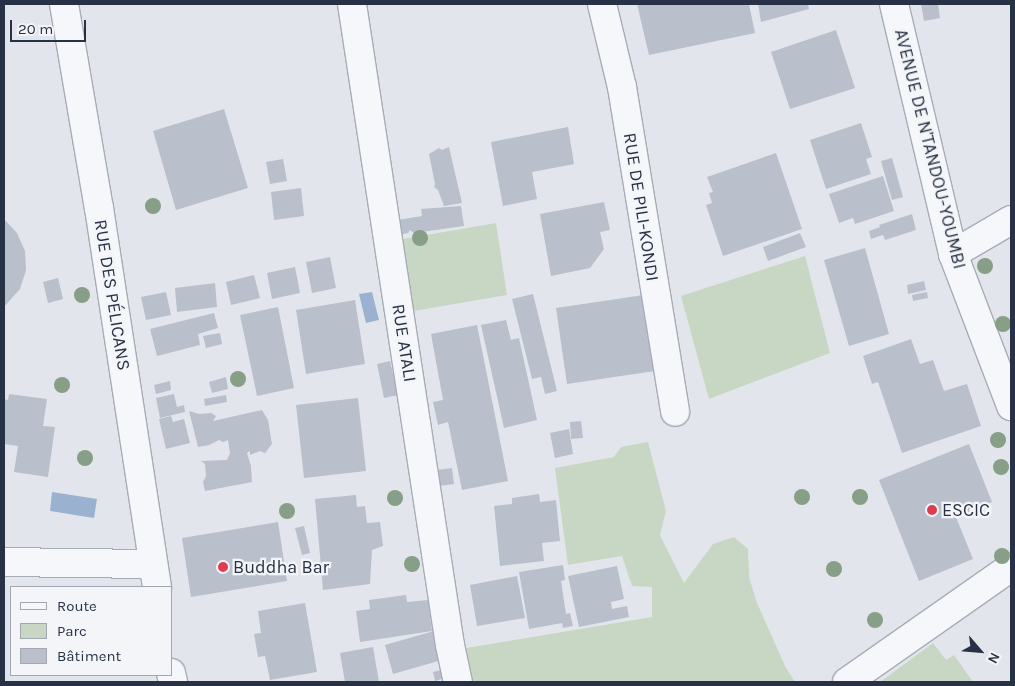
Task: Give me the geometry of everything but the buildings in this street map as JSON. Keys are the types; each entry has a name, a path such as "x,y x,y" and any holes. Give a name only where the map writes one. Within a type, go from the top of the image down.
{"street":[{"name":"RUE DES PÉLICANS","path":"64,4 99,208 155,576"},
{"name":"RUE ATALI","path":"352,4 450,645 458,682"},
{"name":"RUE DE PILI-KONDI","path":"602,4 622,87 675,412"},
{"name":"AVENUE DE N'TANDOU-YOUMBI","path":"894,4 953,254 1011,406"},
{"path":"953,254 1011,220"},
{"path":"4,562 155,576"},
{"path":"847,682 1011,567"}],"green space":[{"path":"496,223 507,295 408,312 397,240"},
{"path":"805,256 830,353 709,399 681,296"},
{"path":"648,442 666,511 660,535 684,583 713,544 734,537 748,549 749,577 757,603 785,666 795,682 473,682 466,648 652,617 652,587 632,586 622,556 568,565 555,468 614,457 621,447"},
{"path":"933,643 946,660 954,655 973,682 880,682"}],"water":[{"path":"372,292 379,320 366,323 359,294"},
{"path":"52,492 97,499 94,518 50,511"}],"place":[{"name":"ESCIC","path":"932,510"},
{"name":"Buddha Bar","path":"223,567"}]}
